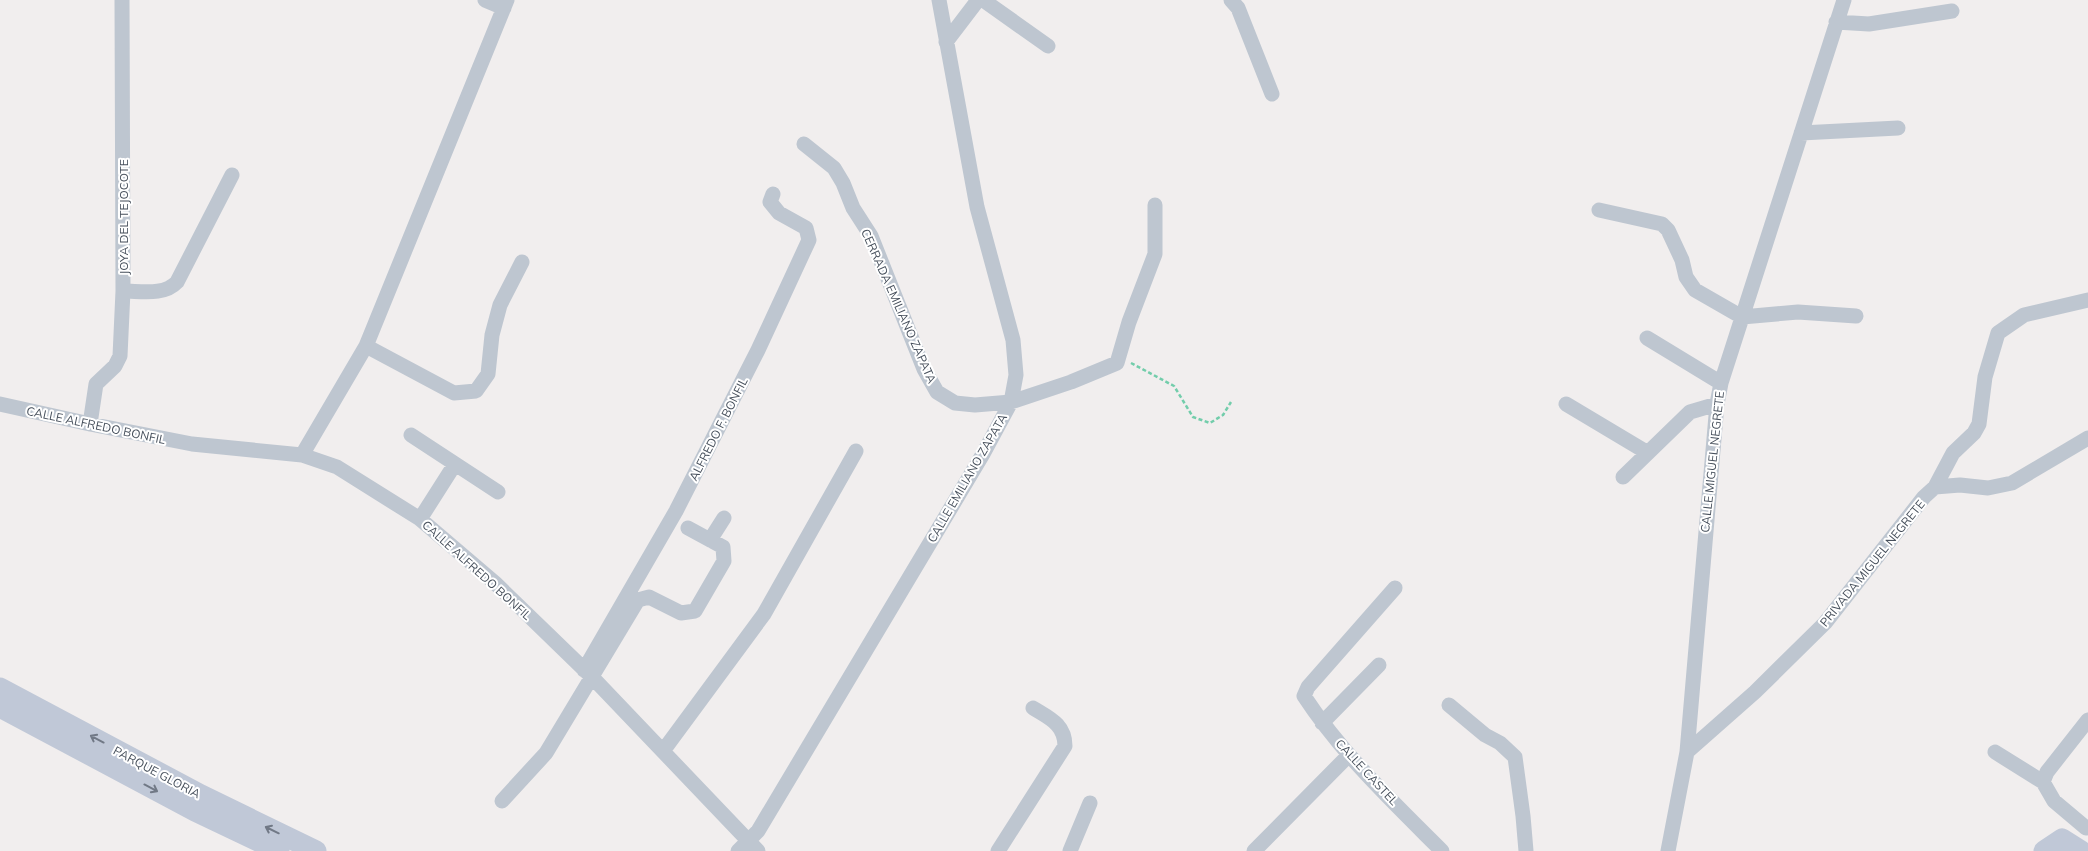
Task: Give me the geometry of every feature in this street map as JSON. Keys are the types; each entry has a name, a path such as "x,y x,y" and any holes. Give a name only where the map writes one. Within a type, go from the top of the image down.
{"main road":[{"name":"PARQUE GLORIA","path":"0,688 278,851"},
{"name":"PARQUE GLORIA","path":"0,707 198,803 316,851"},
{"path":"2044,851 2062,839 2081,851"}],"street":[{"name":"JOYA DEL TEJOCOTE","path":"90,424 96,384 115,366 120,356 123,291 122,0"},
{"path":"302,454 366,346 505,4 485,0"},
{"name":"CALLE EMILIANO ZAPATA","path":"748,847 983,454 1010,402 1016,375 1013,340 977,207 939,0"},
{"path":"946,42 978,0"},
{"path":"983,0 1048,46"},
{"path":"1231,0 1238,8 1272,94"},
{"name":"CALLE MIGUEL NEGRETE","path":"1668,851 1686,752 1717,404 1721,383 1844,0"},
{"path":"1836,22 1869,24 1952,11"},
{"path":"1802,134 1898,128"},
{"name":"CERRADA EMILIANO ZAPATA","path":"804,144 834,168 843,183 853,208 871,236 924,370 937,392 955,403 975,405 1010,402 1071,382 1117,363"},
{"path":"123,291 161,291 170,289 177,282 232,175"},
{"name":"ALFREDO F. BONFIL","path":"588,673 676,511 758,350 809,240 806,228 779,213 770,202 773,194"},
{"path":"1117,363 1129,322 1155,254 1155,205"},
{"path":"1599,210 1656,223 1668,230 1682,260 1686,277 1695,290 1742,317 1798,312 1856,316"},
{"path":"366,346 454,394 476,391 488,374 492,335 500,305 522,262"},
{"name":"PRIVADA MIGUEL NEGRETE","path":"1686,752 1755,692 1825,623 1924,497 1935,488 1953,453 1974,433 1979,424 1985,378 1998,333 2024,315 2088,300"},
{"path":"1647,338 1721,383"},
{"name":"CALLE ALFREDO BONFIL","path":"0,404 192,444 302,454 336,467 420,519 496,583 588,673 663,751 748,847"},
{"path":"1566,404 1648,453"},
{"path":"1623,477 1690,412 1717,404"},
{"path":"412,436 498,492"},
{"path":"1935,488 1960,485 1988,488 2012,483 2088,438"},
{"path":"663,751 764,614 856,451"},
{"path":"420,519 455,464"},
{"path":"710,540 724,518"},
{"path":"502,801 546,753 588,673 638,600 649,597 680,613 695,611 724,561 724,547 688,528"},
{"name":"CALLE CASTEL","path":"1394,588 1308,687 1304,696 1348,756 1437,848"},
{"path":"1322,723 1379,665"},
{"path":"1449,705 1485,735 1500,743 1515,757 1526,851"},
{"path":"998,851 1066,746 1066,736 1059,724 1032,708"},
{"path":"2043,782 2047,772 2088,720"},
{"path":"1995,752 2043,782 2054,801 2087,828 2062,839"},
{"path":"1254,851 1348,756"},
{"path":"1070,851 1090,803"}],"path":[{"path":"1117,363 1125,361 1134,364 1174,386 1193,417 1210,423 1223,415 1231,402"}]}
